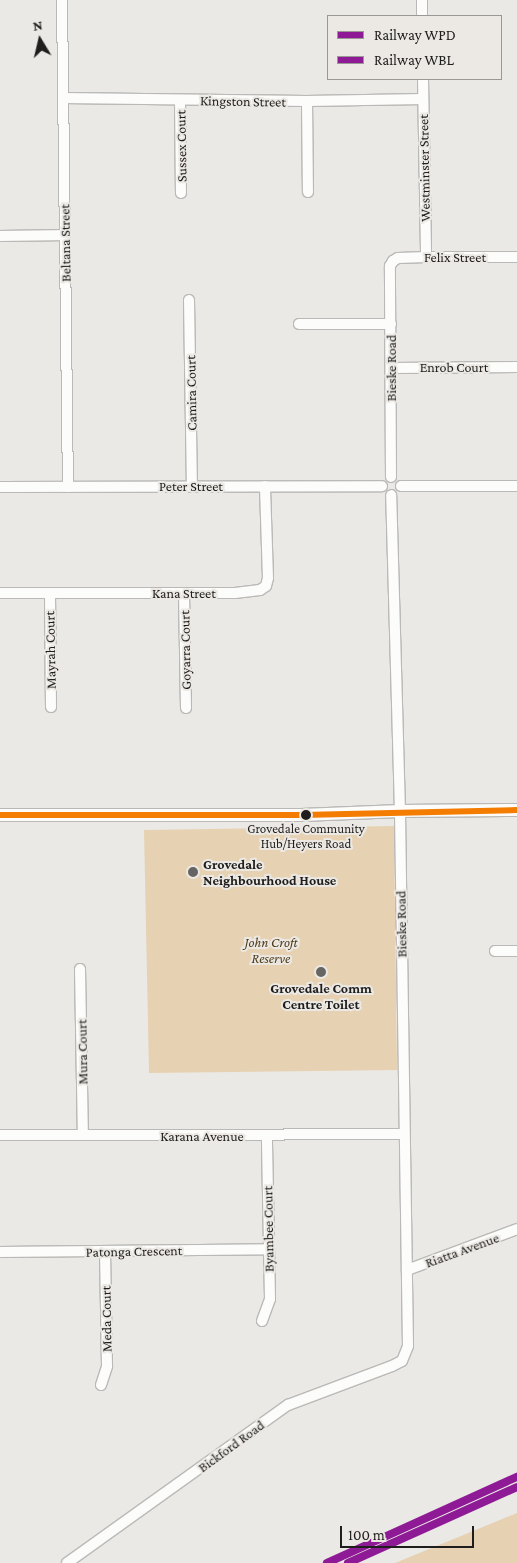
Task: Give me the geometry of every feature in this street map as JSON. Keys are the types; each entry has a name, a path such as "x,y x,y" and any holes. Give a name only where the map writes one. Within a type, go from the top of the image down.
{"street":[{"name":"Beltana Street","path":"62,0 68,487"},
{"path":"422,0 422,15"},
{"name":"Westminster Street","path":"423,80 426,257"},
{"name":"Kingston Street","path":"63,98 307,101 423,99"},
{"name":"Sussex Court","path":"180,100 181,193"},
{"path":"307,101 308,192"},
{"path":"0,236 64,234"},
{"name":"Felix Street","path":"393,261 398,258 426,257 517,258"},
{"name":"Bieske Road","path":"391,477 392,368 390,266 393,261"},
{"name":"Camira Court","path":"189,300 192,486"},
{"path":"299,324 391,324"},
{"name":"Enrob Court","path":"392,368 517,367"},
{"path":"391,477 399,480 401,486 397,494 385,493 382,486 385,479 391,477"},
{"name":"Kana Street","path":"0,593 235,593 260,590 266,586 268,578 265,486"},
{"name":"Peter Street","path":"0,487 382,486"},
{"path":"401,486 517,486"},
{"name":"Bieske Road","path":"391,495 400,811 404,1134 409,1322 406,1353"},
{"name":"Mayrah Court","path":"50,593 51,707"},
{"name":"Goyarra Court","path":"184,593 186,708"},
{"path":"0,814 292,815 400,811 517,810"},
{"path":"495,951 517,951"},
{"name":"Mura Court","path":"80,969 83,1135"},
{"name":"Karana Avenue","path":"0,1135 268,1136 404,1134"},
{"name":"Byambee Court","path":"262,1320 270,1299 268,1136"},
{"name":"Riatta Avenue","path":"407,1270 517,1229"},
{"name":"Patonga Crescent","path":"0,1252 268,1249"},
{"name":"Meda Court","path":"101,1385 108,1366 105,1252"},
{"name":"Bickford Road","path":"66,1563 288,1405 392,1366 402,1361 406,1353"}],"green space":[{"name":"John Croft Reserve","path":"394,826 397,1070 149,1073 144,830"},
{"path":"517,1513 517,1563 395,1563"}],"rail line":[{"name":"WPD","path":"327,1563 517,1477"},
{"name":"WBL","path":"348,1563 517,1487"}],"transit line":[{"path":"0,815 302,815 517,810"}],"place":[{"name":"Grovedale Community Hub/Heyers Road","path":"306,815"},
{"name":"Grovedale Neighbourhood House","path":"193,872"},
{"name":"Grovedale Comm Centre Toilet","path":"321,972"}]}
